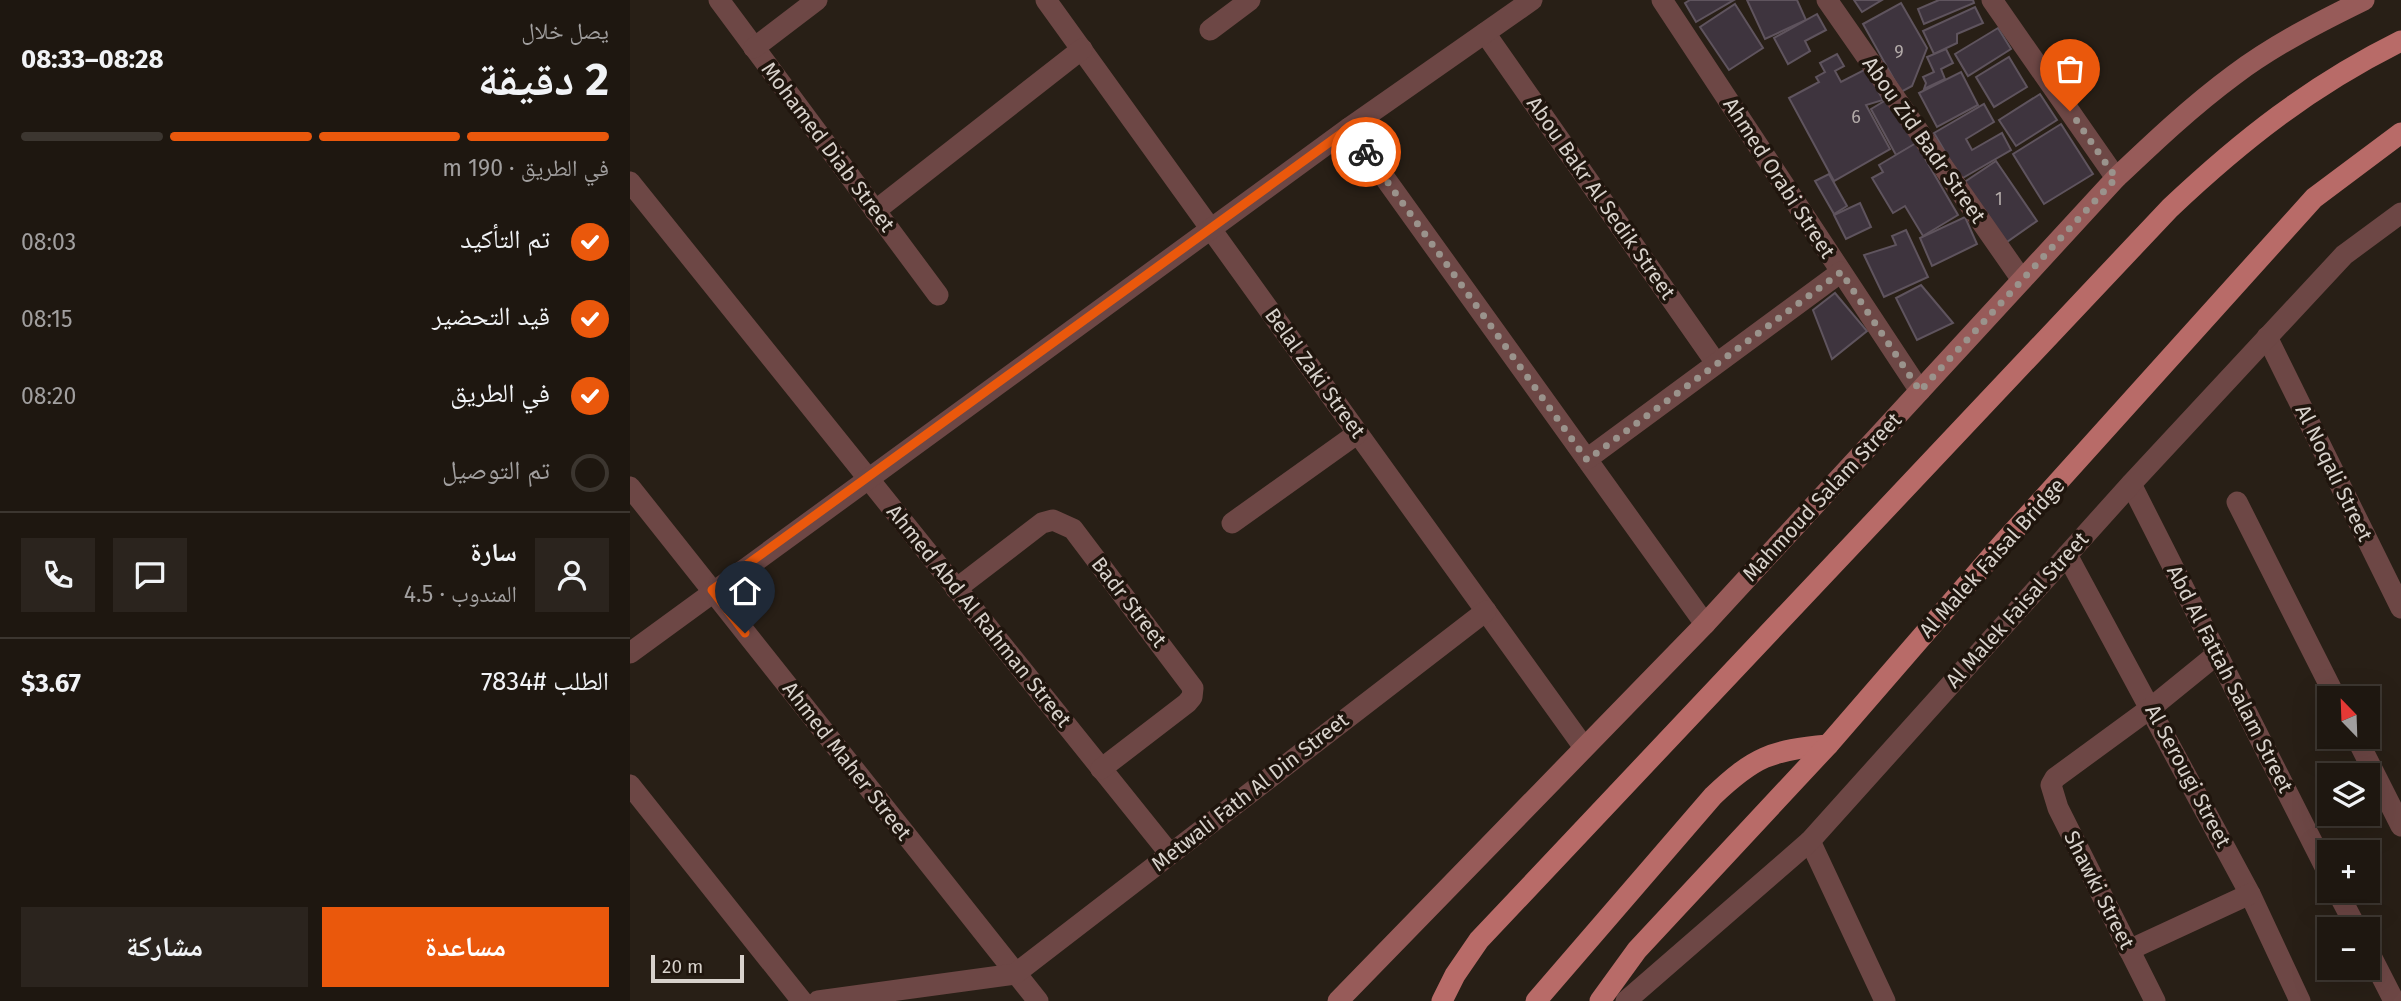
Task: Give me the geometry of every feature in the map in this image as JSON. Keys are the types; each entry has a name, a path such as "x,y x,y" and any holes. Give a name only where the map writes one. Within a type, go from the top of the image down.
{"main road":[{"path":"1442,1001 1455,975 1479,940 2170,208 2228,154 2290,104 2357,63 2401,41"},
{"name":"Al Malek Faisal Bridge","path":"1600,1001 1637,950 1828,745 2314,198 2401,133"},
{"path":"1536,1001 1713,796 1745,766 1784,748 1828,745"}],"street":[{"name":"Mohamed Diab Street","path":"719,0 937,295"},
{"path":"754,48 817,0"},
{"name":"Belal Zaki Street","path":"1046,0 1583,746"},
{"path":"1210,30 1250,0"},
{"path":"630,653 712,590 1349,128 1532,0"},
{"name":"Ahmed Orabi Street","path":"1662,0 1920,391"},
{"name":"Abou Zid Badr Street","path":"1827,0 2022,280"},
{"path":"1992,0 2116,178"},
{"name":"Mahmoud Salam Street","path":"1338,1001 1583,746 1705,624 2116,178 2172,125 2234,74 2302,31 2364,0"},
{"name":"Abou Bakr Al Sedik Street","path":"1486,33 1716,363"},
{"path":"875,211 1082,49"},
{"path":"1349,128 1705,624"},
{"name":"Ahmed Abd Al Rahman Street","path":"630,182 1170,854"},
{"name":"Al Malek Faisal Street","path":"1626,1001 1810,841 2131,484 2344,255 2401,214"},
{"path":"1587,460 1841,272"},
{"name":"Al Noqali Street","path":"2267,337 2401,608"},
{"path":"1232,523 1358,433"},
{"name":"Abd Al Fattah Salam Street","path":"2131,484 2317,852"},
{"name":"Ahmed Maher Street","path":"630,487 1038,1001"},
{"path":"2237,502 2330,686"},
{"name":"Badr Street","path":"956,589 1042,523 1053,520 1073,529 1193,688 1192,697 1187,702 1101,769"},
{"name":"Al Serougi Street","path":"2067,555 2152,707 2250,894 2300,1001"},
{"name":"Metwali Fath Al Din Street","path":"1015,974 1486,611"},
{"path":"2152,707 2216,654"},
{"name":"Shawki Street","path":"2152,707 2055,778 2052,793 2155,1001"},
{"path":"2362,749 2401,826"},
{"path":"630,785 802,1001"},
{"path":"1810,841 1885,1001"},
{"path":"2129,950 2250,894"},
{"path":"818,1001 1015,974"},
{"path":"2380,974 2394,1001"}],"building":[{"path":"1690,0 1734,0 1696,22 1685,3"},
{"path":"1747,0 1797,0 1806,20 1765,39"},
{"path":"1854,0 1882,0 1862,12"},
{"path":"1939,0 1973,0 1974,3 1924,24 1918,9"},
{"path":"1901,3 1927,48 1912,86 1901,92 1863,24"},
{"path":"1735,4 1763,48 1729,70 1700,27"},
{"path":"1975,7 1983,23 1957,34 1957,43 1934,54 1923,31"},
{"path":"1817,14 1826,30 1805,41 1810,51 1788,64 1774,38"},
{"path":"1998,28 2011,49 1968,76 1955,54"},
{"path":"1946,49 1953,63 1941,69 1945,79 1924,89 1926,83 1923,77 1934,72 1927,57"},
{"path":"1837,54 1844,66 1835,71 1841,82 1866,69 1883,100 1866,105 1890,149 1834,181 1789,98 1819,82 1816,77 1825,72 1820,63"},
{"path":"2009,57 2027,87 1994,107 1976,77"},
{"path":"1961,72 1978,105 1937,127 1919,93"},
{"path":"2040,94 2057,120 2016,146 1999,120"},
{"path":"1893,96 1919,142 1896,155 1871,109"},
{"path":"1984,104 1994,122 1966,139 1972,150 2002,133 2011,150 1961,179 1934,133"},
{"path":"2061,124 2093,174 2044,204 2013,154"},
{"path":"1916,143 1958,215 1923,236 1905,206 1893,213 1872,178 1883,172 1879,165"},
{"path":"1996,161 2037,221 2004,244 1963,183"},
{"path":"1829,174 1847,206 1834,214 1815,181"},
{"path":"1860,203 1871,227 1846,239 1834,215"},
{"path":"1965,217 1977,244 1932,266 1920,238"},
{"path":"1906,230 1928,277 1884,297 1864,255 1896,245 1892,236"},
{"path":"1921,285 1953,323 1917,340 1896,298"},
{"path":"1835,293 1867,331 1832,359 1813,310"}],"way so far":[{"path":"1366,152 1587,460 1841,272 1920,391 2116,178 2070,111"}],"route":[{"path":"745,633 712,590 1349,128 1366,152"}]}
